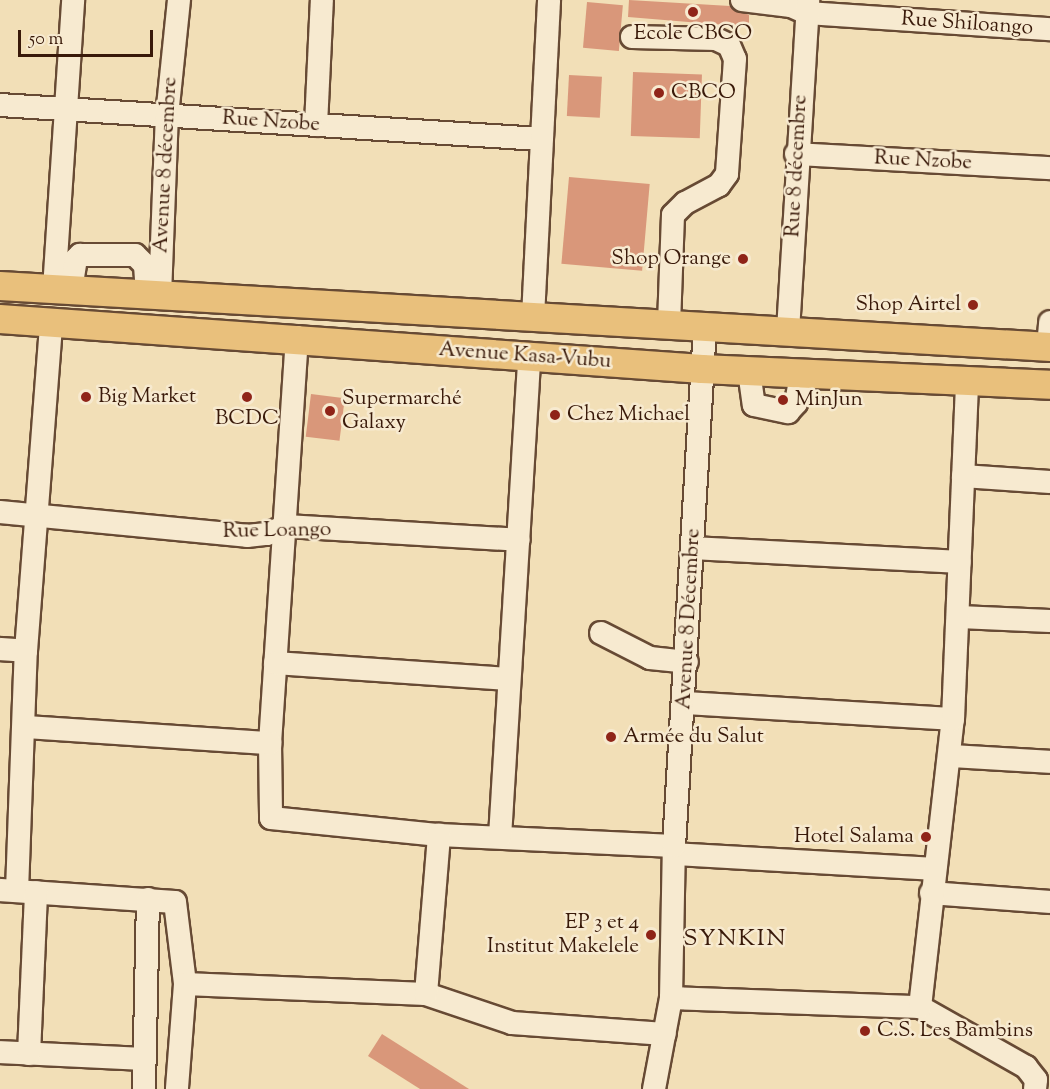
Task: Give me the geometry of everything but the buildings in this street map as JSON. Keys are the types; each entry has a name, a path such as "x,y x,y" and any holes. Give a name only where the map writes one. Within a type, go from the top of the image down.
{"main road":[{"name":"Avenue Kasa-Vubu","path":"0,286 788,332 1049,339"},
{"name":"Avenue Kasa-Vubu","path":"0,319 297,337 702,369 1050,385"}],"street":[{"path":"63,289 65,109 73,0"},
{"name":"Avenue 8 décembre","path":"153,295 166,116 179,0"},
{"path":"316,125 322,0"},
{"path":"533,317 549,0"},
{"name":"Rue Shiloango","path":"742,0 1050,29"},
{"name":"Rue 8 décembre","path":"788,332 796,154 808,7"},
{"path":"632,37 716,39 729,45 735,59 727,174 719,185 685,203 673,215 669,325"},
{"name":"Rue Nzobe","path":"0,105 541,139"},
{"name":"Rue Nzobe","path":"796,154 1050,168"},
{"path":"63,289 75,259 80,255 135,255 145,265 153,295"},
{"path":"29,1054 11,795 26,728 26,651 39,515 51,322"},
{"name":"Avenue 8 Décembre","path":"654,1089 671,998 675,850 705,327"},
{"path":"297,337 270,743 270,812 276,821 439,835 500,837 934,869"},
{"path":"500,837 529,357"},
{"path":"749,371 754,405 788,412 796,403 801,374"},
{"path":"920,1007 931,893 953,719 967,381"},
{"path":"963,476 1050,482"},
{"name":"Rue Loango","path":"0,512 247,536 267,534 286,526 519,540"},
{"path":"693,548 960,562"},
{"path":"959,617 1050,621"},
{"path":"601,633 650,658 687,662"},
{"path":"0,649 26,651"},
{"path":"275,663 508,679"},
{"path":"684,703 953,719"},
{"path":"26,728 270,743"},
{"path":"950,756 1050,762"},
{"path":"426,994 439,835"},
{"path":"18,891 171,900 178,907 184,984 177,1089"},
{"path":"931,893 1050,902"},
{"path":"144,1089 149,970 148,898"},
{"path":"184,984 426,994 512,1023 665,1034"},
{"path":"671,998 920,1007 1026,1067 1036,1080 1035,1089"},
{"path":"0,1052 144,1059"}],"place":[{"name":"Ecole CBCO","path":"693,12"},
{"name":"CBCO","path":"659,93"},
{"name":"Shop Orange","path":"743,259"},
{"name":"Shop Airtel","path":"973,305"},
{"name":"Big Market","path":"86,397"},
{"name":"BCDC","path":"247,397"},
{"name":"MinJun","path":"783,400"},
{"name":"Supermarché Galaxy","path":"330,411"},
{"name":"Chez Michael","path":"555,415"},
{"name":"Armée du Salut","path":"611,737"},
{"name":"Hotel Salama","path":"926,837"},
{"name":"EP 3 et 4 Institut Makelele","path":"651,935"},
{"name":"C.S. Les Bambins","path":"865,1031"}],"district":[{"name":"SYNKIN","path":"735,940"}]}
